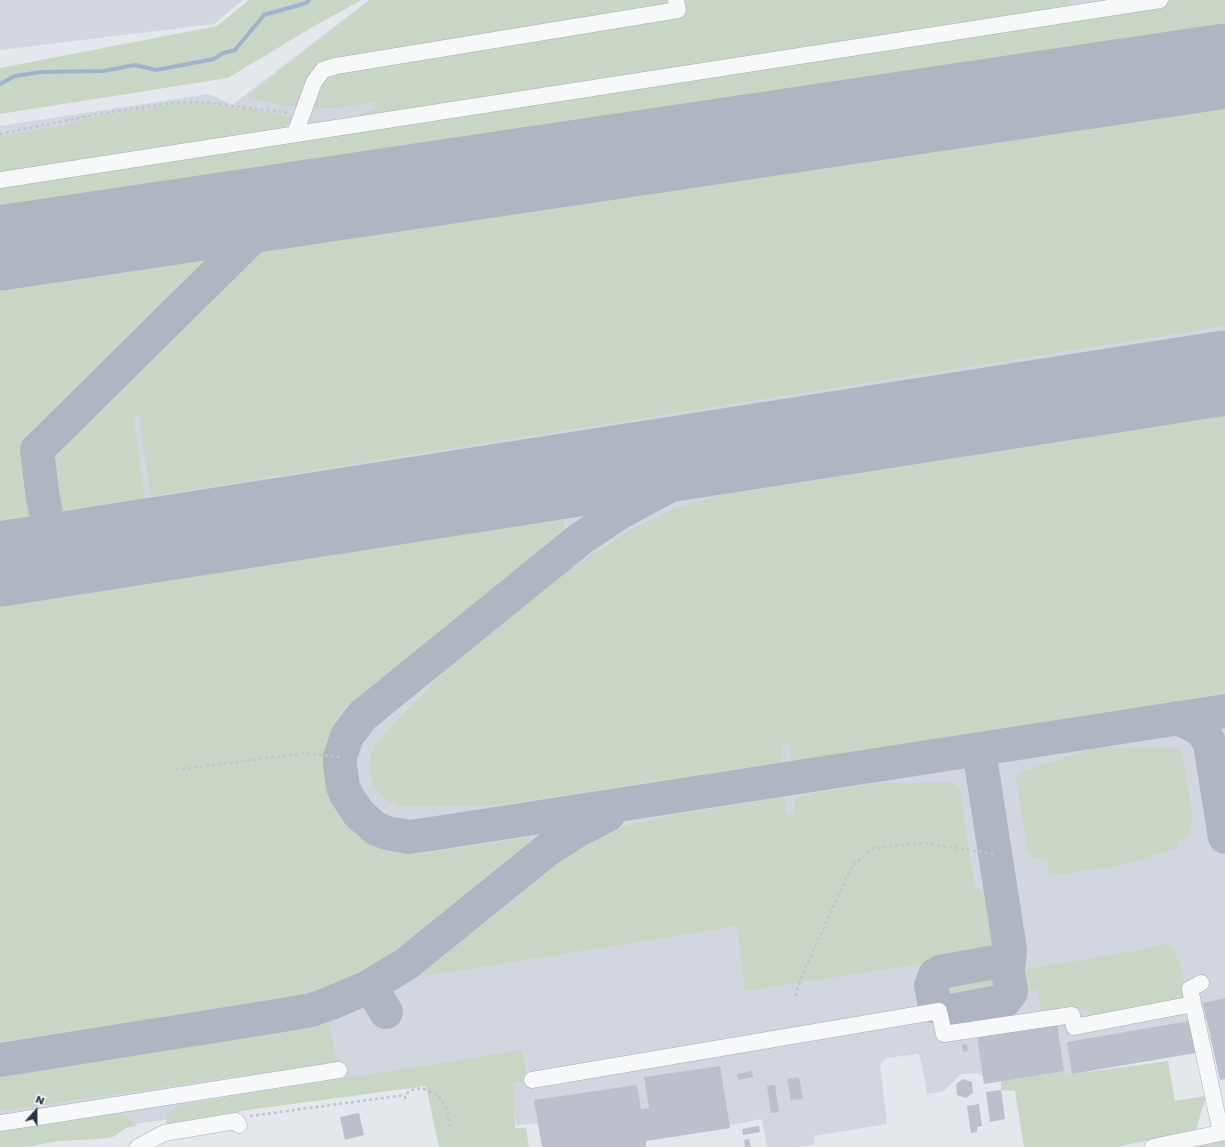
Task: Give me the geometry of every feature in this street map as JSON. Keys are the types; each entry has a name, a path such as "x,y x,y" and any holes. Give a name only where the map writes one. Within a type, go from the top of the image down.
{"lane":[{"path":"295,134 314,82 323,70 336,66 678,10 676,0"},
{"path":"0,180 295,134 1079,6 1160,0"},
{"path":"1153,1147 1223,1133 1190,989 1201,983"},
{"path":"532,1080 939,1011 944,1034 1072,1014 1074,1027 1193,1004"},
{"path":"0,1123 339,1070"},
{"path":"138,1147 164,1133 238,1123"}],"path":[{"path":"0,134 98,114 171,102 200,102 302,115"},
{"path":"176,770 305,752 340,757"},
{"path":"795,996 803,973 852,866 874,848 923,843 996,854"},
{"path":"238,1123 258,1114 405,1095 411,1090 421,1088 438,1095 447,1109 450,1127"}],"shaded area":[{"path":"0,0 243,0 214,24 0,50"},
{"path":"369,0 1225,0 1225,998 1204,1003 1207,1019 1190,1022 1195,1053 1065,1075 1064,1072 984,1084 983,1077 978,1073 961,1074 944,1091 927,1094 921,1060 918,1054 886,1058 880,1065 887,1124 814,1136 815,1144 796,1147 767,1147 762,1119 730,1125 730,1128 646,1141 538,1123 516,1126 508,1067 0,1145 0,126 209,94 232,105"}],"green space":[{"path":"249,0 362,0 316,25 228,78 0,114 0,68 217,26"},
{"path":"370,0 669,0 665,6 337,60 300,106 284,106 248,96"},
{"path":"680,0 1069,0 1070,6 1067,9 360,119 360,114 375,109 375,102 336,108 311,108 316,83 328,73 682,14"},
{"path":"1179,0 1225,0 1225,326 151,496 139,417 133,417 145,498 49,512 40,480 30,482 35,515 0,520 0,185"},
{"path":"174,104 199,104 253,110 295,118 280,132 0,176 0,136 59,126 97,116"},
{"path":"1225,416 1225,693 792,762 790,744 782,743 782,762 499,805 400,807 383,798 373,784 369,766 370,758 377,742 445,670 566,572 630,530 675,508 722,495"},
{"path":"564,516 564,530 343,709 327,738 323,758 326,790 340,819 357,836 382,850 406,854 419,854 530,837 531,840 392,953 333,985 295,996 0,1042 0,605"},
{"path":"1108,747 1174,748 1181,751 1193,819 1190,834 1179,840 1176,848 1123,865 1049,876 1047,861 1033,858 1027,848 1016,777 1020,772 1085,751"},
{"path":"877,783 951,783 958,787 960,790 974,884 990,905 998,952 745,991 737,926 425,976 424,972 559,863 585,845 626,826 672,815 782,797 785,800 786,815 794,815 795,797"},
{"path":"1164,944 1172,948 1182,969 1187,1001 1089,1016 1087,1008 1042,1014 1038,990 1025,992 1019,989 1017,980 1023,970 1146,949"},
{"path":"994,972 1000,980 1001,990 997,996 938,1004 937,985 942,979"},
{"path":"329,1023 337,1062 0,1111 0,1076"},
{"path":"522,1050 527,1081 513,1083 515,1128 526,1128 529,1147 439,1147 426,1086 255,1109 166,1124 168,1112 185,1104"},
{"path":"1168,1061 1175,1101 1206,1096 1196,1130 1117,1147 1024,1147 1015,1091 1001,1090 1001,1081 1064,1071 1065,1075"},
{"path":"116,1113 125,1115 137,1126 126,1128 113,1137 59,1141 25,1147 0,1147 0,1131"},
{"path":"1225,1138 1225,1147 1180,1147"}],"building":[{"path":"1225,998 1225,1079 1220,1080 1203,1003"},
{"path":"1190,1021 1195,1053 1072,1074 1067,1042"},
{"path":"1057,1023 1064,1071 984,1084 977,1035"},
{"path":"967,1044 968,1051 963,1052 962,1045"},
{"path":"720,1066 730,1128 646,1141 646,1147 542,1147 534,1100 637,1085 641,1109 649,1108 644,1077"},
{"path":"752,1071 753,1077 738,1080 737,1074"},
{"path":"799,1077 803,1099 791,1100 787,1079"},
{"path":"963,1079 972,1082 973,1093 966,1098 957,1095 956,1084"},
{"path":"775,1085 779,1112 771,1113 767,1086"},
{"path":"1001,1090 1005,1119 990,1122 986,1092"},
{"path":"979,1104 982,1126 977,1127 977,1132 971,1133 967,1106"},
{"path":"359,1113 364,1135 345,1140 340,1117"},
{"path":"759,1126 760,1132 743,1135 742,1129"},
{"path":"749,1139 751,1147 745,1147 744,1140"}],"waterway":[{"path":"0,84 15,76 41,72 103,71 135,65 156,70 214,59 223,53 235,50 264,15 306,3 309,0"}],"taxiway":[{"path":"55,555 43,499 37,450 284,206"},
{"path":"808,438 751,453 713,466 678,481 619,513 579,540 362,716 347,736 340,757 343,787 359,814 375,828 387,833 409,837 1225,711"},
{"path":"1177,718 1195,726 1204,733 1210,744 1225,837"},
{"path":"956,1010 1004,1001 1011,992 1008,970 1010,950 979,750"},
{"path":"0,1060 283,1015 311,1010 331,1003 366,988 406,964 547,850 575,832 608,815"},
{"path":"935,1006 931,986 935,975 940,972 1000,961 1005,959 1010,950"},
{"path":"366,988 374,992 386,1012"}],"runway":[{"path":"0,248 1225,66"},
{"path":"0,564 1225,373"}]}
